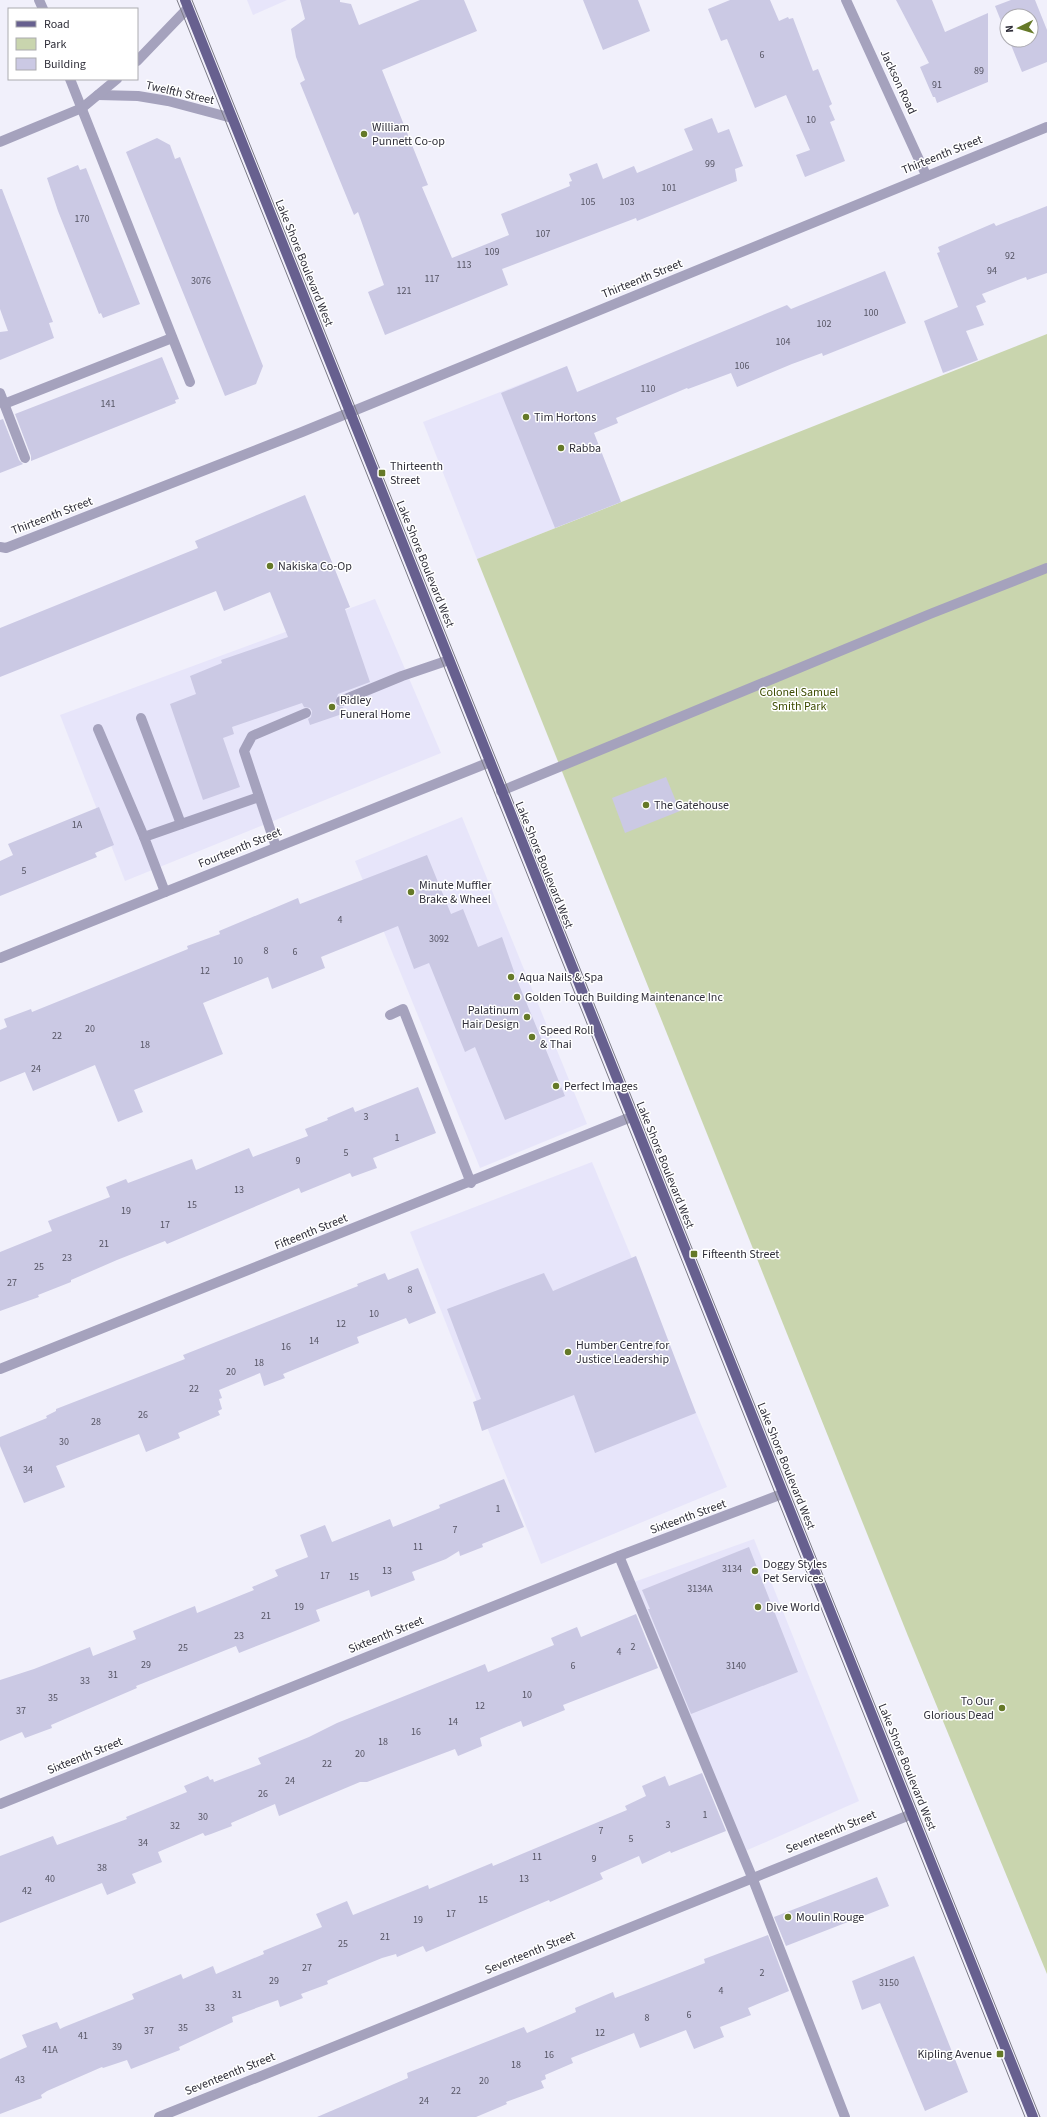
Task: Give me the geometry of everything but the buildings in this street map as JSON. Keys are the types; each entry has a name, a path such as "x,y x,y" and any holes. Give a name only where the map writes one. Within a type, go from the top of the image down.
{"main road":[{"name":"Lake Shore Boulevard West","path":"187,4 782,1494 1033,2117"}],"street":[{"name":"Jackson Road","path":"846,0 926,176"},
{"path":"138,60 187,4"},
{"path":"70,80 190,382"},
{"path":"0,142 82,108 116,80"},
{"name":"Twelfth Street","path":"98,95 138,96 168,101 232,118"},
{"name":"Thirteenth Street","path":"0,548 6,548 350,413 1047,126"},
{"path":"4,404 172,338"},
{"path":"0,394 25,458"},
{"path":"501,791 923,617 1047,568"},
{"path":"341,701 402,676 449,660"},
{"path":"276,847 244,751 252,736 306,713"},
{"path":"141,718 181,824"},
{"path":"98,729 144,837 165,892"},
{"name":"Fourteenth Street","path":"0,958 490,762"},
{"path":"144,837 259,797"},
{"path":"390,1015 403,1009 471,1183"},
{"name":"Fifteenth Street","path":"0,1369 471,1183 632,1117"},
{"name":"Sixteenth Street","path":"0,1804 620,1556 782,1494"},
{"path":"620,1556 752,1877 845,2117"},
{"name":"Seventeenth Street","path":"159,2117 752,1877 912,1814"}],"shaded area":[{"path":"247,0 287,0 253,15"},
{"path":"567,366 621,502 477,559 423,422"},
{"path":"375,599 441,753 125,881 60,715"},
{"path":"462,817 587,1124 480,1168 355,861"},
{"path":"592,1162 727,1487 541,1564 410,1232"},
{"path":"754,1539 859,1801 743,1852 631,1583"}],"green space":[{"name":"Colonel Samuel Smith Park","path":"1047,334 1047,1974 908,1636 477,559"}],"tram line":[{"path":"177,0 1025,2117"},
{"path":"192,0 1040,2117"}],"place":[{"name":"William Punnett Co-op","path":"364,134"},
{"name":"Tim Hortons","path":"526,417"},
{"name":"Rabba","path":"561,448"},
{"name":"Thirteenth Street","path":"382,473"},
{"name":"Nakiska Co-Op","path":"270,566"},
{"name":"Ridley Funeral Home","path":"332,707"},
{"name":"The Gatehouse","path":"646,805"},
{"name":"Minute Muffler Brake & Wheel","path":"411,892"},
{"name":"Aqua Nails & Spa","path":"511,977"},
{"name":"Golden Touch Building Maintenance Inc","path":"517,997"},
{"name":"Palatinum Hair Design","path":"527,1017"},
{"name":"Speed Roll & Thai","path":"532,1037"},
{"name":"Perfect Images","path":"556,1086"},
{"name":"Fifteenth Street","path":"694,1254"},
{"name":"Humber Centre for Justice Leadership","path":"568,1352"},
{"name":"Doggy Styles Pet Services","path":"755,1571"},
{"name":"Dive World","path":"758,1607"},
{"name":"To Our Glorious Dead","path":"1002,1708"},
{"name":"Moulin Rouge","path":"788,1917"},
{"name":"Kipling Avenue","path":"1000,2054"}]}
